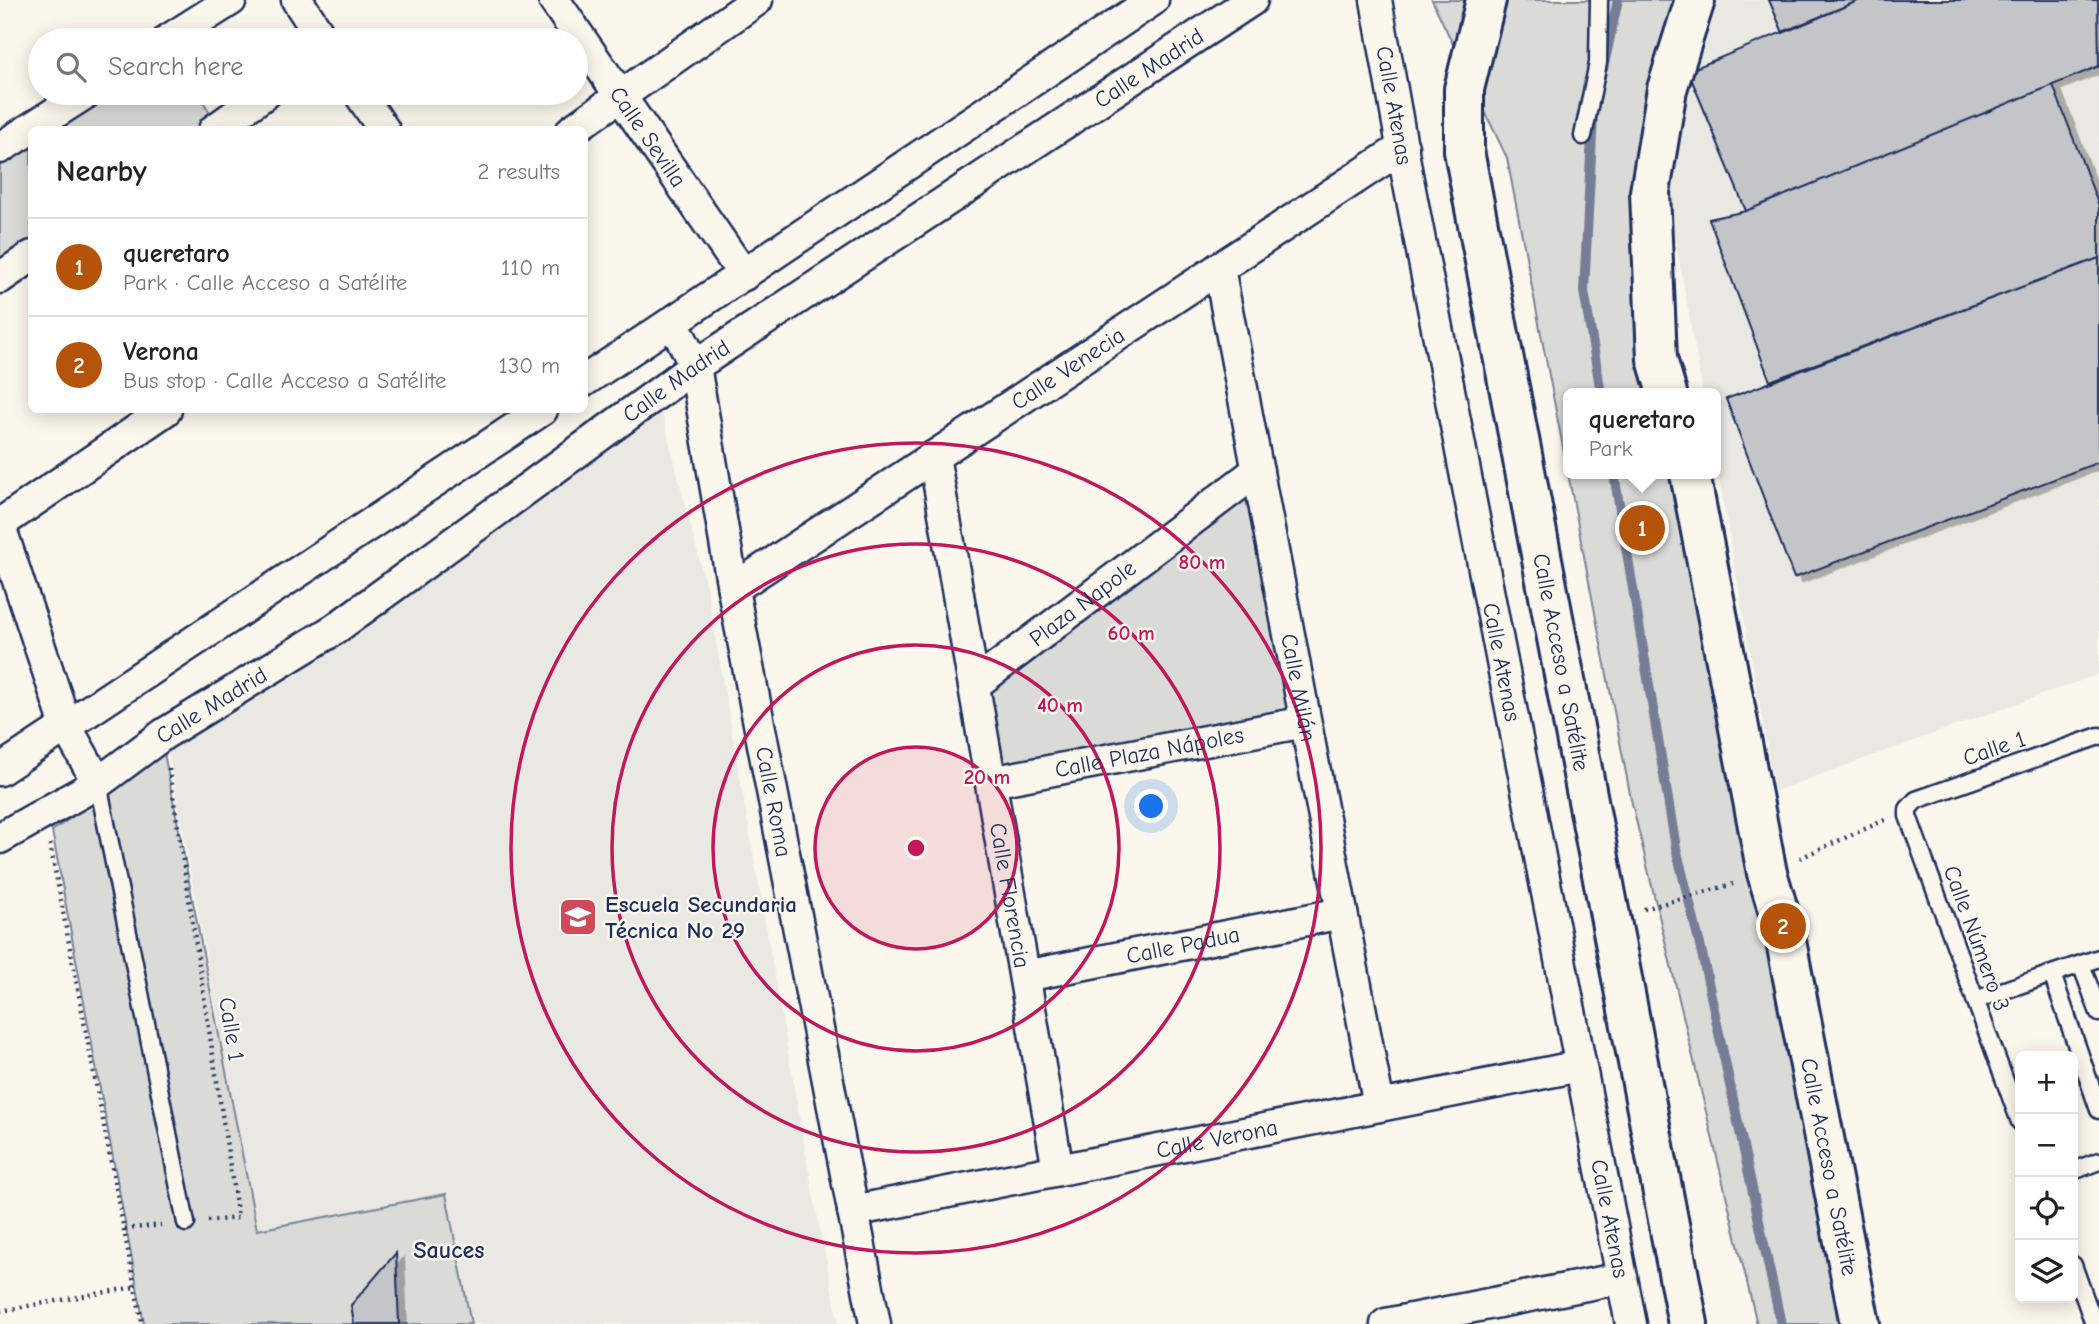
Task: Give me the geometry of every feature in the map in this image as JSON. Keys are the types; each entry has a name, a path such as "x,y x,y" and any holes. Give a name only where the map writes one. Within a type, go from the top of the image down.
{"main road":[{"path":"1666,388 1657,359 1650,192 1667,89 1695,0"},
{"name":"Calle Acceso a Satélite","path":"1483,4 1464,89 1464,151 1688,1324"},
{"name":"Calle Acceso a Satélite","path":"1691,479 1767,873 1783,926 1860,1324"}],"street":[{"path":"187,28 231,0"},
{"path":"298,0 316,28"},
{"name":"Calle Sevilla","path":"554,0 573,28"},
{"path":"578,126 758,0"},
{"path":"588,378 1153,0"},
{"name":"Calle Madrid","path":"0,838 98,783 164,734 335,629 695,366 1252,0"},
{"name":"Calle Atenas","path":"1376,0 1631,1324"},
{"name":"Calle Sevilla","path":"588,49 744,275"},
{"path":"34,126 67,105"},
{"path":"220,126 250,105"},
{"path":"367,105 381,126"},
{"path":"0,148 28,130"},
{"name":"Calle Venecia","path":"733,589 1403,147"},
{"path":"0,278 28,259"},
{"name":"Calle Milán","path":"1219,268 1379,1106"},
{"name":"Calle Roma","path":"673,322 695,366 733,589 875,1324"},
{"path":"98,783 66,726 0,525 162,413"},
{"path":"0,770 537,413"},
{"name":"Calle Florencia","path":"934,456 1058,1170"},
{"name":"Plaza Napole","path":"974,685 1258,470"},
{"name":"Calle Plaza Nápoles","path":"991,782 1306,722"},
{"name":"Calle Padua","path":"1025,976 1342,913"},
{"name":"Calle Verona","path":"853,1211 1580,1066"},
{"path":"1386,1324 1622,1278"}],"lane":[{"path":"1583,136 1598,63 1599,0"},
{"name":"Calle 1","path":"1908,809 1916,800 2099,736"},
{"path":"98,783 186,1223"},
{"name":"Calle Número 3","path":"1908,809 1908,816 2017,1114"},
{"path":"1975,1000 2099,958"},
{"path":"2081,964 2099,1013"},
{"path":"2052,974 2099,1110"},
{"path":"2078,1169 2099,1161"},
{"path":"2078,1279 2094,1324"}],"path":[{"name":"Calle 1","path":"125,1229 238,1218 164,734"},
{"path":"1767,873 1908,809"},
{"path":"44,812 142,1324"},
{"path":"1660,905 1724,887"},
{"path":"0,1311 135,1287"}],"shaded area":[{"path":"1432,0 1697,0 1653,256 1678,388 1563,388 1563,447 1507,158"},
{"path":"1710,0 2099,0 2099,674 1775,791 1719,479 1721,388 1702,388 1663,170"},
{"path":"76,105 205,105 218,126 43,126"},
{"path":"28,135 28,256 0,276 0,153"},
{"name":"Escuela Secundaria Técnica No 29","path":"662,413 707,590 814,1200 839,1324 471,1324 446,1194 257,1230 168,750 338,639"},
{"path":"1258,470 1305,722 991,782 974,685"},
{"path":"1569,479 1696,479 1860,1324 1757,1324 1631,799"},
{"path":"164,753 257,1230 446,1194 471,1324 144,1324 52,831"}],"building":[{"path":"1769,0 1860,0 1783,33"},
{"path":"1860,0 2098,0 2099,66 1746,211 1688,71"},
{"path":"2053,85 2099,206 2099,258 1770,381 1709,219 1746,211"},
{"path":"2099,258 2099,462 1794,578 1726,399"},
{"path":"396,1253 399,1324 354,1324 351,1305"}],"waterway":[{"path":"1603,69 1618,0"},
{"path":"1593,116 1584,291 1600,388"},
{"path":"1615,479 1676,848 1701,949 1781,1324"}],"place":[{"name":"queretaro","path":"1642,528"},
{"name":"Escuela Secundaria Técnica No 29","path":"578,917"},
{"name":"Verona","path":"1783,926"}],"district":[{"name":"Sauces","path":"449,1250"}]}
